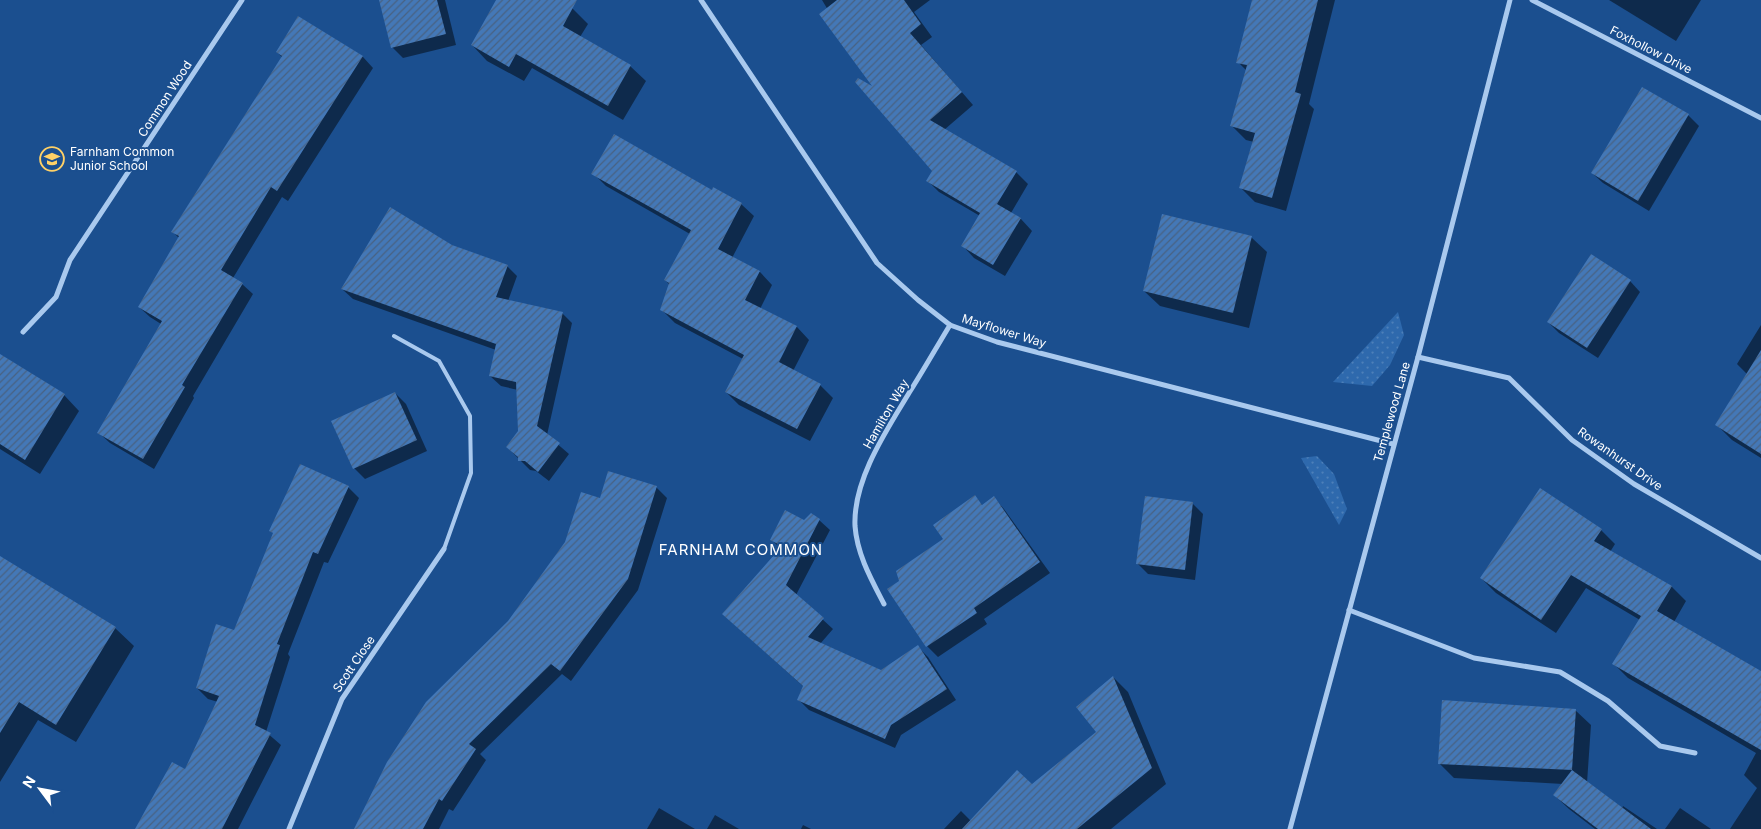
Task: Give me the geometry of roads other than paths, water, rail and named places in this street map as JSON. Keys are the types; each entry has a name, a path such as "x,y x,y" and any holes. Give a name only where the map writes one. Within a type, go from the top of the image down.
{"street":[{"name":"Common Wood","path":"23,332 56,297 70,260 242,0"},
{"name":"Mayflower Way","path":"701,0 877,263 918,300 950,325 996,342 1393,444"},
{"name":"Templewood Lane","path":"1290,829 1418,357 1510,0"},
{"name":"Foxhollow Drive","path":"1532,0 1761,118"},
{"name":"Hamilton Way","path":"884,604 866,571 857,544 855,524 858,499 874,450 950,325"},
{"name":"Rowanhurst Drive","path":"1418,357 1509,378 1572,440 1634,484 1761,558"},
{"name":"Scott Close","path":"290,829 342,699 444,549"},
{"path":"1349,610 1474,658 1560,672 1608,701 1660,746 1694,753"}],"lane":[{"path":"394,336 439,361 470,416 471,473 444,549"}],"place":[{"name":"Farnham Common Junior School","path":"52,159"}],"district":[{"name":"FARNHAM COMMON","path":"741,550"}]}
